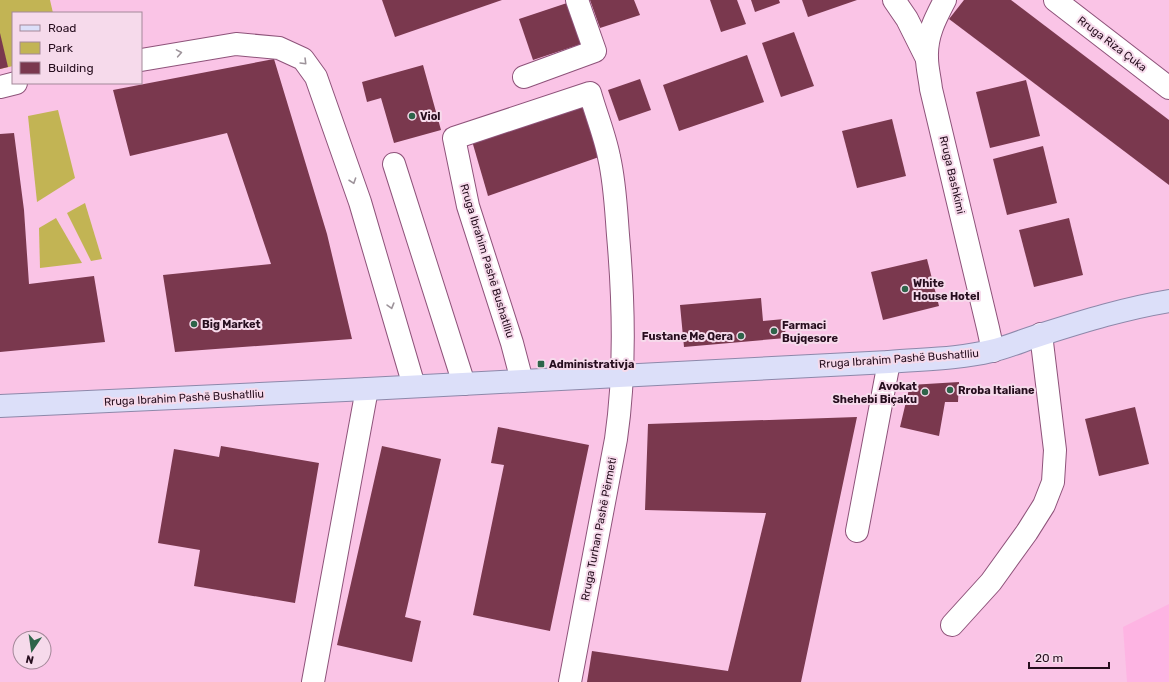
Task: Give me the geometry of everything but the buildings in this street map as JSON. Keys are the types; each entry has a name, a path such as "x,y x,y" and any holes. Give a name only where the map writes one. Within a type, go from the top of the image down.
{"main road":[{"name":"Rruga Ibrahim Pashë Bushatlliu","path":"0,406 623,376 889,362 965,356 992,351 1041,334 1101,316 1169,301"}],"street":[{"path":"524,77 595,51 577,0"},
{"path":"894,0 907,19 927,58"},
{"name":"Rruga Bashkimi","path":"945,0 935,19 928,38 927,58 931,89 988,328 992,351"},
{"name":"Rruga Riza Çuka","path":"1055,0 1169,88"},
{"path":"142,60 236,44 279,48 303,59 316,77 360,202 414,386"},
{"path":"0,86 12,84"},
{"name":"Rruga Ibrahim Pashë Bushatlliu","path":"522,381 512,343 468,206 454,138 590,93 609,157 616,201 622,274 623,376"},
{"path":"394,164 464,384"},
{"path":"952,625 991,582 1027,532 1044,504 1053,482 1055,450 1041,334"},
{"path":"857,531 889,362"},
{"name":"Rruga Turhan Pashë Përmeti","path":"570,682 616,438 623,376"},
{"path":"313,682 367,389"}],"shaded area":[{"path":"1169,604 1169,682 1127,682 1123,627"}],"green space":[{"path":"0,0 50,0 53,12 12,12 12,66 0,69"},
{"path":"58,110 75,178 37,202 28,116"},
{"path":"85,203 102,259 91,261 67,213"},
{"path":"56,218 82,263 40,268 39,228"}],"place":[{"name":"Viol","path":"412,116"},
{"name":"White House Hotel","path":"905,289"},
{"name":"Big Market","path":"194,324"},
{"name":"Farmaci Bujqesore","path":"774,331"},
{"name":"Fustane Me Qera","path":"741,336"},
{"name":"Administrativja","path":"541,364"},
{"name":"Rroba Italiane","path":"950,390"},
{"name":"Avokat Shehebi Biçaku","path":"925,392"}]}
